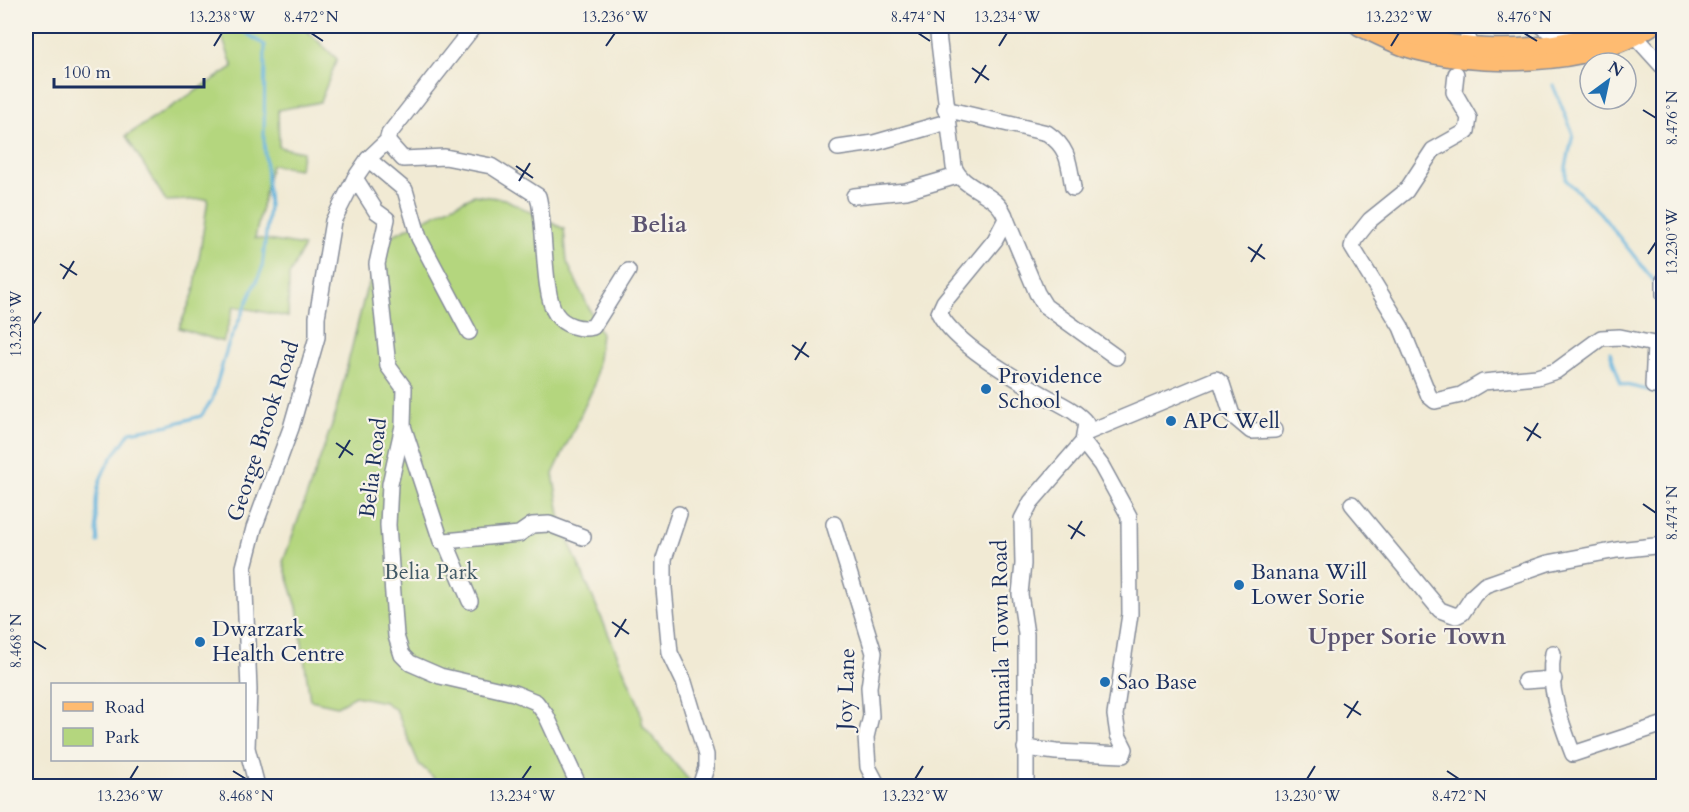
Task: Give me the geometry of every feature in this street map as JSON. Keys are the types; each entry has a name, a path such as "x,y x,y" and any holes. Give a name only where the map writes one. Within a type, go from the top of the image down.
{"main road":[{"path":"1359,26 1419,51 1479,60 1540,60 1612,45 1623,29"},
{"path":"1390,26 1426,38 1467,46 1551,45 1623,29 1651,26"}],"street":[{"name":"George Brook Road","path":"257,786 247,748 249,690 244,567 254,528 291,428 317,337 333,221 355,178 368,159 387,141 389,134 474,26"},
{"path":"937,26 946,116 952,159 957,176 999,204 1045,306 1116,357"},
{"path":"1467,46 1469,26"},
{"path":"1542,26 1549,31 1573,26"},
{"path":"1623,29 1664,68"},
{"path":"1456,74 1454,92 1470,118 1467,131 1433,150 1406,190 1380,210 1362,230 1352,247 1401,327 1425,390 1435,401 1461,395 1484,382 1537,377 1556,371 1601,338 1620,337 1659,345 1653,386"},
{"path":"838,148 874,143 946,116 1047,133 1060,141 1067,152 1073,188"},
{"path":"387,141 403,159 445,157 491,166 538,196 543,216 550,300 556,315 563,321 576,327 593,327 628,271"},
{"path":"368,159 405,190 419,238 470,332"},
{"path":"854,196 906,191 957,176"},
{"name":"Belia Road","path":"355,178 376,211 387,219 377,264 378,290 388,366 404,388 403,426 390,484 388,525 396,636 402,655 410,663 440,676 514,693 536,702 546,715 578,783"},
{"path":"1006,219 995,240 939,313 944,324 989,360 1082,418 1086,423 1084,437 1129,516 1130,614 1115,715 1118,735 1125,749 1123,755 1025,748"},
{"path":"1664,280 1664,295"},
{"path":"1084,437 1216,379 1222,384 1232,415 1251,431 1275,430"},
{"path":"403,426 441,541 519,534 532,525 549,524 583,537"},
{"name":"Sumaila Town Road","path":"1026,786 1026,634 1020,594 1023,564 1022,519 1031,502 1084,437"},
{"path":"1352,504 1440,610 1456,616 1462,613 1474,595 1485,585 1548,563 1617,550 1664,545"},
{"path":"680,514 664,559 664,588 670,653 684,682 706,755 706,768 700,786"},
{"name":"Joy Lane","path":"834,525 874,652 869,687 871,716 866,737 868,767 878,786"},
{"path":"445,541 470,601"},
{"path":"1553,653 1551,667 1559,717 1573,754 1664,724"},
{"path":"1526,681 1554,679"}],"green space":[{"path":"218,26 302,26 337,59 320,102 278,110 279,147 303,152 299,169 271,165 255,238 304,246 289,276 288,317 234,306 223,342 179,328 194,292 208,199 166,201 126,136 233,67"},
{"name":"Belia Park","path":"474,195 505,199 564,229 567,262 601,334 595,384 553,474 562,526 639,705 643,726 694,786 443,786 419,764 396,710 384,702 355,696 337,706 310,700 297,607 283,562 334,419 366,290 393,235"}],"waterway":[{"path":"98,542 96,499 101,479 111,459 130,432 201,416 212,400 228,345 262,269 269,207 264,140 265,45 234,26"},
{"path":"1553,85 1573,134 1566,167 1566,180 1600,213 1658,286"},
{"path":"1610,352 1621,384 1657,392 1664,413"}],"place":[{"name":"Providence School","path":"986,389"},
{"name":"APC Well","path":"1171,421"},
{"name":"Banana Will Lower Sorie","path":"1239,585"},
{"name":"Dwarzark Health Centre","path":"200,642"},
{"name":"Sao Base","path":"1105,682"}],"district":[{"name":"Belia","path":"659,224"},
{"name":"Upper Sorie Town","path":"1407,636"}]}
